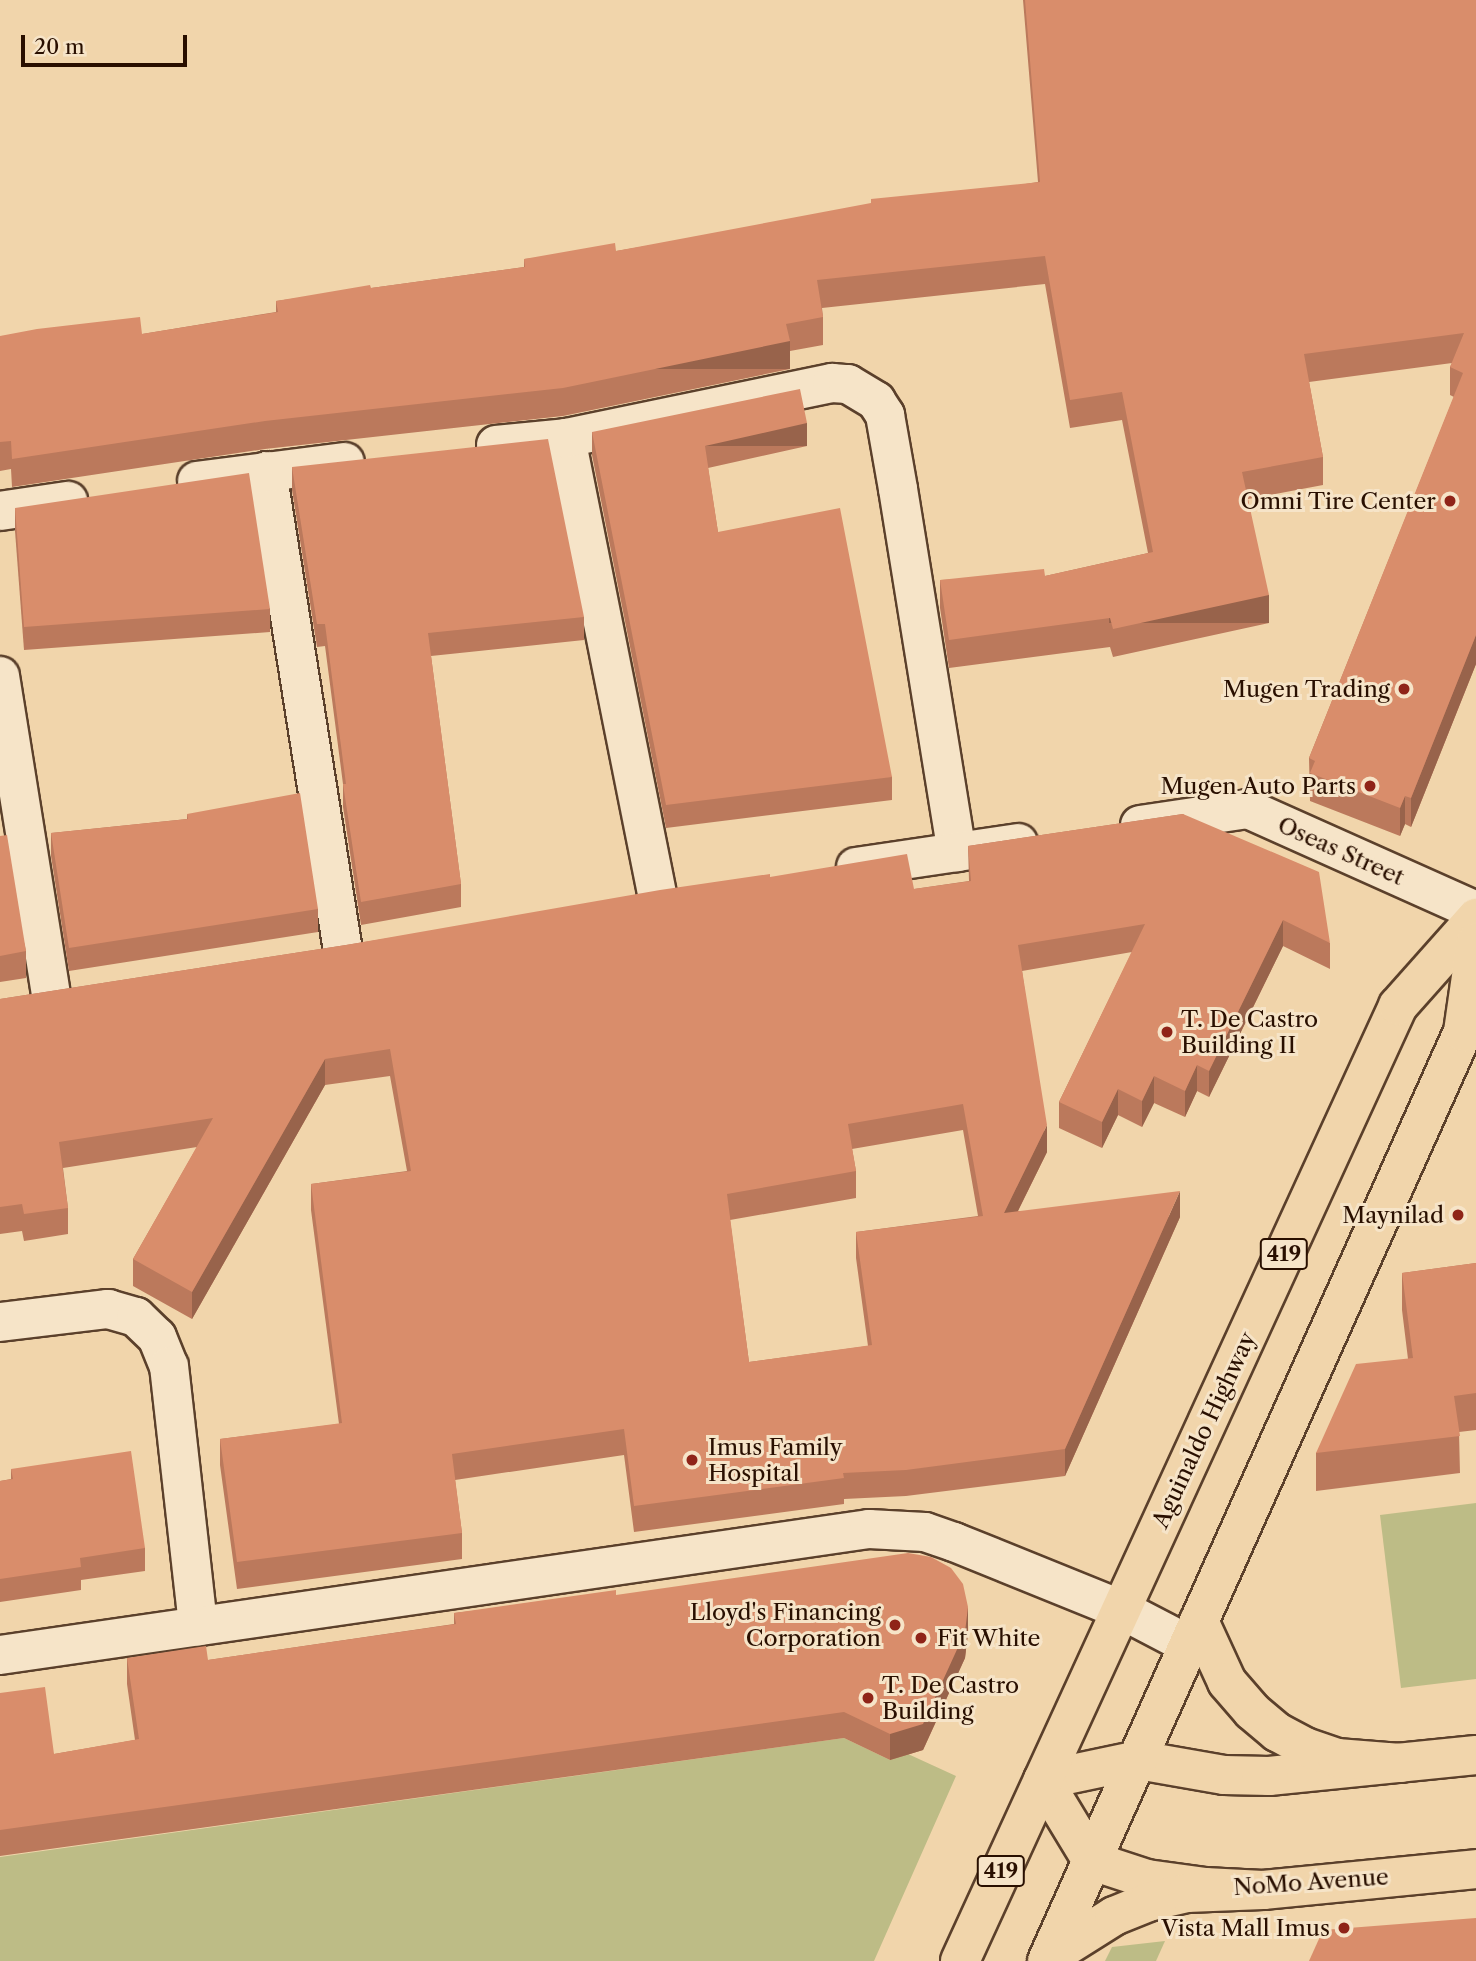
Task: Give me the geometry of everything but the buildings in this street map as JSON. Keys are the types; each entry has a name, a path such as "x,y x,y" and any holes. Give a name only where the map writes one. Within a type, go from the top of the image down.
{"main road":[{"name":"Aguinaldo Highway","path":"960,1961 1398,1006 1476,918"},
{"path":"1048,1959 1462,1032 1476,942"},
{"path":"1194,1633 1227,1682 1252,1712 1277,1732 1306,1747 1337,1758 1401,1763"},
{"path":"1092,1861 1043,1780 1138,1760 1224,1775 1269,1776 1476,1755"},
{"name":"NoMo Avenue","path":"1092,1861 1147,1879 1205,1887 1263,1890 1476,1869"},
{"path":"1048,1959 1114,1916 1148,1902 1187,1893 1263,1890"}],"street":[{"path":"457,450 566,438 831,383 848,383 876,401 885,415 892,452 957,852"},
{"path":"566,438 643,898 698,890"},
{"path":"160,487 375,458"},
{"path":"267,471 343,950"},
{"path":"0,512 107,495"},
{"path":"0,676 51,996"},
{"name":"Oseas Street","path":"1103,831 1248,809 1476,911"},
{"path":"821,872 1050,839"},
{"path":"303,957 384,943"},
{"path":"13,1002 90,990"},
{"path":"0,1322 108,1309 136,1317 157,1337 169,1366 198,1626"},
{"path":"0,1655 869,1529 925,1532 1122,1610 1194,1633"}],"shaded area":[{"path":"1476,1503 1476,1679 1401,1688 1380,1515"},
{"path":"844,1738 890,1760 908,1754 956,1776 874,1961 0,1961 0,1857"},
{"path":"1165,1941 1156,1961 1105,1961 1112,1947"}],"place":[{"name":"Omni Tire Center","path":"1450,501"},
{"name":"Mugen Trading","path":"1404,689"},
{"name":"Mugen Auto Parts","path":"1370,786"},
{"name":"T. De Castro Building II","path":"1167,1032"},
{"name":"Maynilad","path":"1458,1215"},
{"name":"Imus Family Hospital","path":"692,1460"},
{"name":"Lloyd's Financing Corporation","path":"895,1625"},
{"name":"Fit White","path":"921,1638"},
{"name":"T. De Castro Building","path":"868,1698"},
{"name":"Vista Mall Imus","path":"1344,1928"}]}
